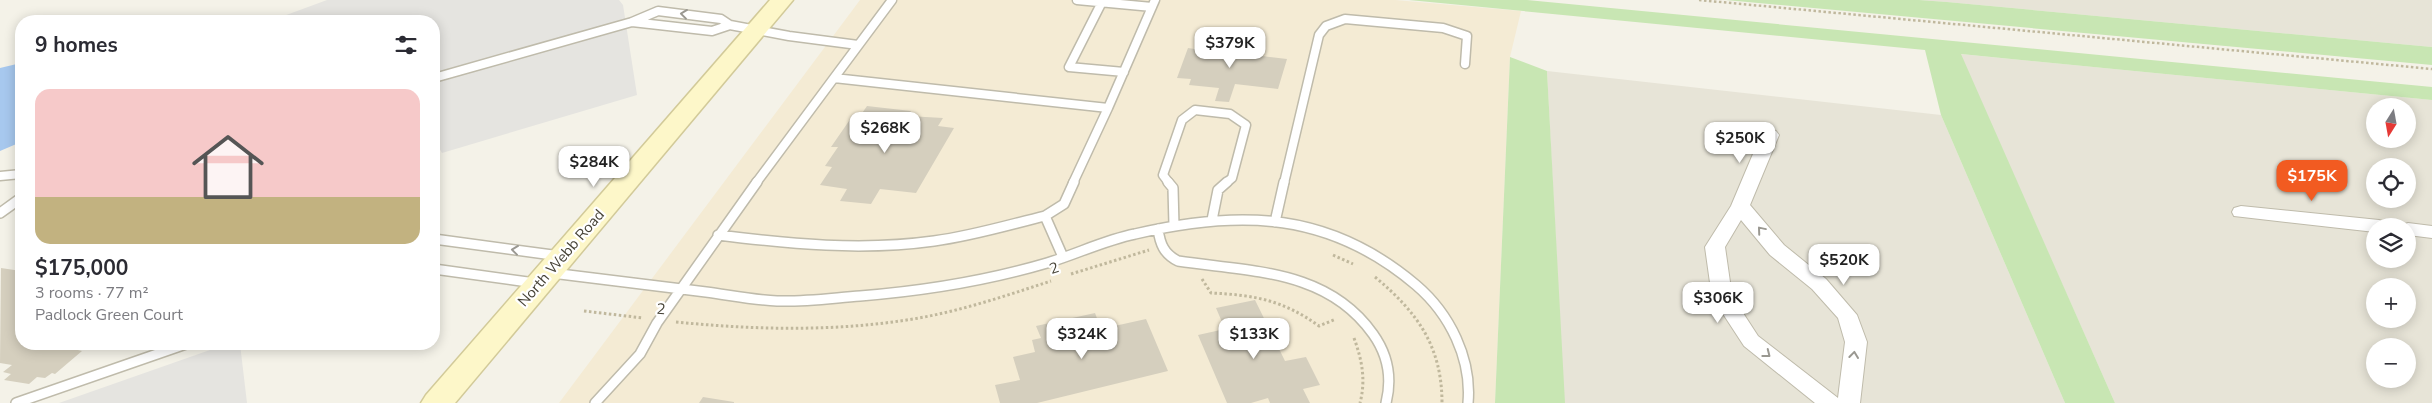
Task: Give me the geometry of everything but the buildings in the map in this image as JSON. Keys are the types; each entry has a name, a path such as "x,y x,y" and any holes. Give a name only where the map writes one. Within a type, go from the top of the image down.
{"main road":[{"name":"North Webb Road","path":"437,403 782,0"}],"street":[{"path":"1770,135 1740,206 1715,247 1722,297 1751,341 1830,403"},
{"path":"1740,206 1777,250 1819,284 1847,315 1856,342 1848,403"},
{"path":"2242,212 2366,225"},
{"path":"2416,230 2432,232"}],"lane":[{"path":"595,403 640,354 660,320 718,235 892,0"},
{"path":"718,235 802,246 852,247 911,244 968,234 1045,216 1064,204 1154,4 1077,0"},
{"path":"1102,2 1069,66 1124,72"},
{"path":"440,76 632,22 658,11 721,19 730,26"},
{"path":"1274,222 1320,35 1326,26 1345,19 1443,28 1467,36 1466,64"},
{"path":"632,22 712,31 730,26 858,45"},
{"path":"834,78 1108,108"},
{"path":"1174,226 1173,188 1163,175 1182,120 1195,110 1233,113 1243,119 1246,125 1232,178 1218,190 1212,220"},
{"path":"0,176 15,175"},
{"path":"0,213 15,202"},
{"path":"1045,216 1063,257"},
{"path":"440,269 550,271 777,301 862,296 954,285 1063,257 1133,234 1158,229 1212,220 1274,222 1322,230 1355,242 1391,264 1431,298 1463,349 1469,393 1468,403"},
{"path":"1158,229 1160,248 1168,257 1198,264 1305,281 1330,292 1346,302 1371,328 1382,348 1389,371 1390,388 1386,403"},
{"path":"440,241 550,271"},
{"path":"16,403 169,350"}],"path":[{"path":"1699,0 2432,68"},
{"name":"2","path":"1070,274 1160,248"},
{"path":"1325,251 1360,268"},
{"path":"1198,264 1204,284 1211,293 1250,294 1274,300 1299,311 1319,326 1336,318 1343,323"},
{"path":"1368,272 1396,293 1426,331 1437,355 1443,391 1442,403"},
{"name":"2","path":"584,311 722,327 825,329 919,318 985,302 1061,278"},
{"path":"1353,336 1359,350 1365,388 1360,403"}],"shaded area":[{"path":"327,0 619,0 623,5 637,95 442,153 440,150 440,15 286,15"},
{"path":"860,0 1395,0 1521,11 1510,57 1495,403 559,403"},
{"path":"1919,0 2432,0 2432,47 1947,2"},
{"path":"1960,54 2411,98 2366,98 2366,148 2416,148 2416,98 2432,100 2432,403 2115,403"},
{"path":"1547,71 1941,115 2065,403 1564,403"},
{"path":"210,350 241,350 247,403 59,403"}],"green space":[{"path":"1409,0 1527,0 2432,87 2432,100 1961,54 2115,403 2065,403 1941,115 1925,50"},
{"path":"1726,0 1919,0 1947,2 2432,47 2432,65"},
{"path":"1510,57 1547,71 1565,403 1495,403"}],"water":[{"path":"15,64 15,145 0,151 0,68"}]}
